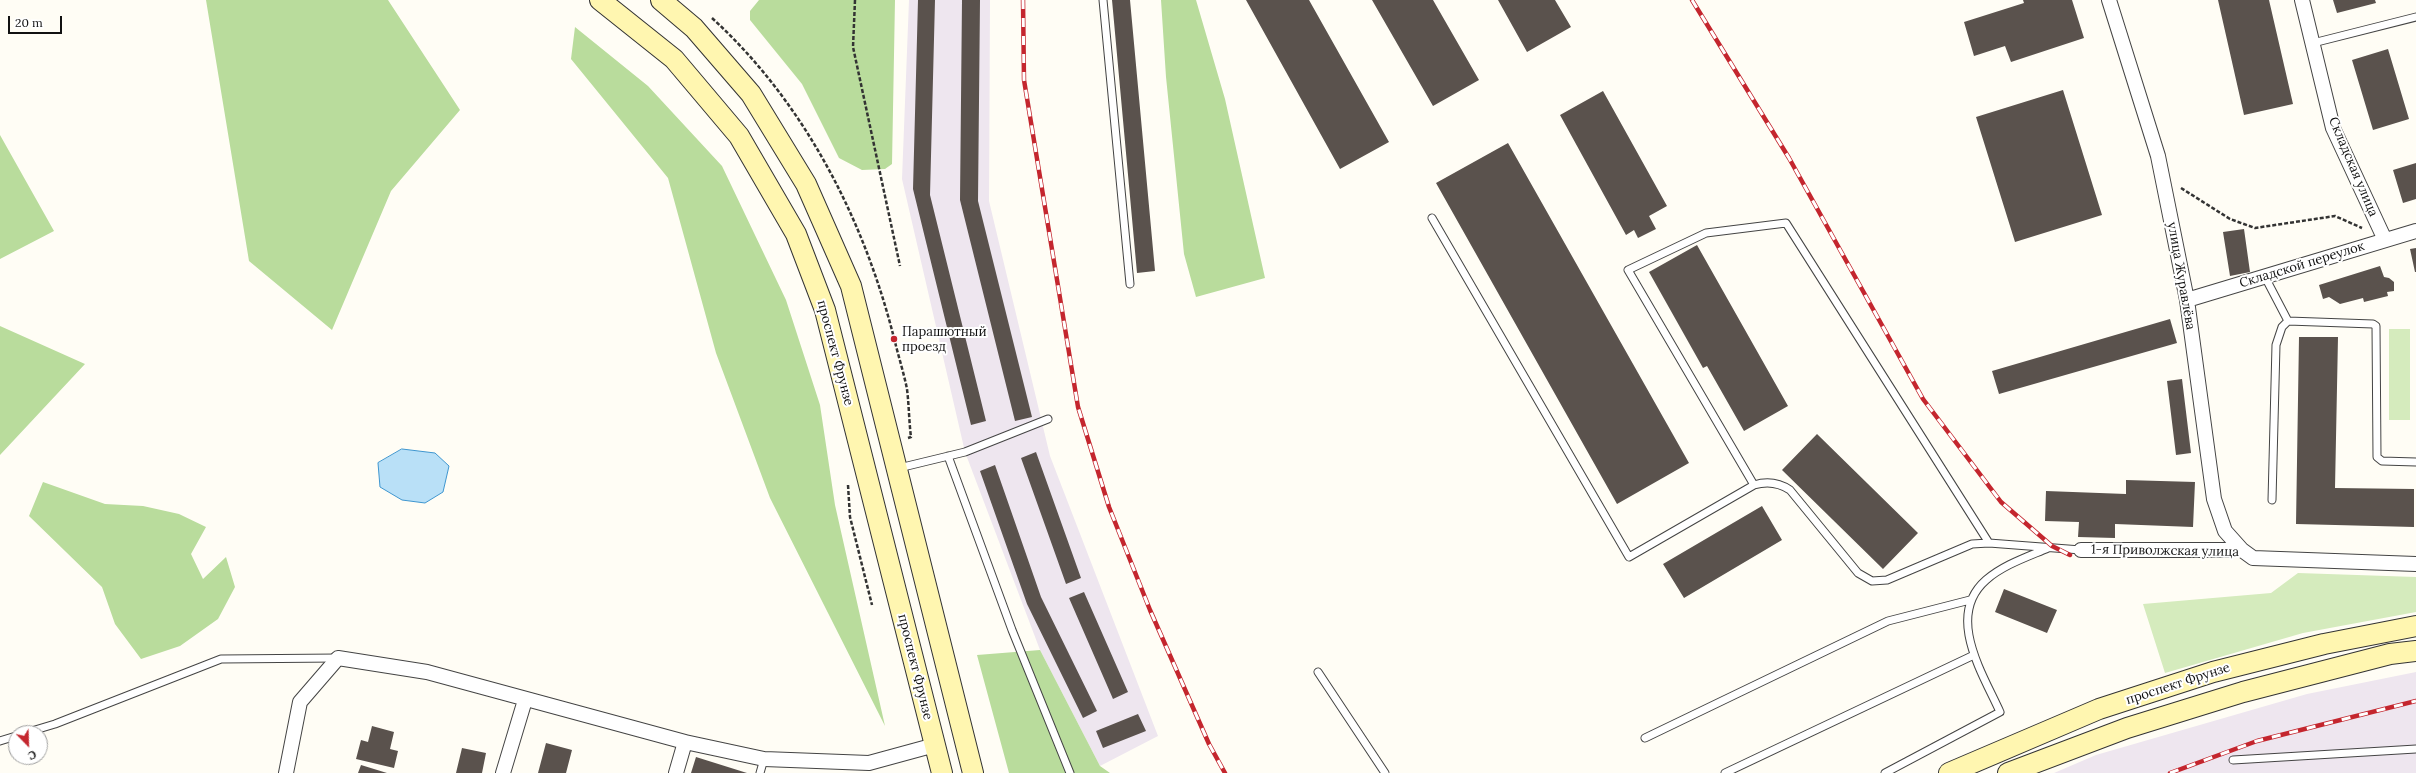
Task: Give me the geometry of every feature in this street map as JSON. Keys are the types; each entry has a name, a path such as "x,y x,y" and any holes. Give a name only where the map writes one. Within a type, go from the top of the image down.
{"main road":[{"name":"проспект Фрунзе","path":"600,0 674,60 739,136 796,234 824,310 942,773"},
{"path":"661,0 694,28 751,94 806,184 851,286 974,773"},
{"name":"проспект Фрунзе","path":"1949,773 2100,709 2213,672 2324,644 2416,626"},
{"name":"проспект Фрунзе","path":"2008,773 2127,728 2243,692 2390,654 2416,651"}],"street":[{"name":"улица Журавлёва","path":"2109,0 2158,156 2187,300 2214,499 2225,531 2242,550"},
{"name":"Складская улица","path":"2302,0 2333,128 2385,240"},
{"name":"Складской переулок","path":"2187,300 2416,231"},
{"name":"1-я Приволжская улица","path":"2081,550 2242,550 2253,558 2416,564"},
{"path":"286,773 300,702 338,658 427,672 525,700 685,742 764,759 869,763 935,745"},
{"path":"503,773 525,700"},
{"path":"676,773 685,742"}],"lane":[{"path":"1103,0 1130,284"},
{"path":"2312,43 2416,17"},
{"path":"1432,218 1629,557 1754,485 1772,482 1781,484 1790,490 1858,573 1872,581 1887,580 1972,544 1989,543 2081,550"},
{"path":"1754,485 1628,270 1706,233 1786,223 1989,543"},
{"path":"2264,277 2288,321"},
{"path":"2272,500 2276,345 2282,327 2288,321 2373,324 2376,326 2377,457 2382,461 2416,462"},
{"path":"896,468 965,452 1048,419"},
{"path":"948,456 1012,630 1070,773"},
{"path":"1886,773 2000,712 1969,641 1967,627 1970,600 1985,581 2005,567 2050,548"},
{"path":"1645,738 1888,621 1970,600"},
{"path":"1725,773 1974,655"},
{"path":"48,726 221,659 338,658"},
{"path":"1318,672 1385,773"},
{"path":"2233,760 2416,749"},
{"path":"760,773 764,759"}],"path":[{"path":"856,0 853,47 900,266"},
{"path":"2181,188 2230,219 2255,228 2335,216 2385,240"}],"shaded area":[{"path":"909,0 990,0 989,201 1050,456 1158,736 1100,766 1040,650 965,452 902,179"},
{"path":"2416,672 2416,773 2054,773 2096,755 2307,694"}],"green space":[{"path":"206,0 388,0 460,110 391,191 332,330 249,261"},
{"path":"759,0 895,0 892,164 885,169 862,170 839,158 802,84 750,20 750,11"},
{"path":"1161,0 1196,0 1225,99 1265,278 1196,297 1184,254 1166,77"},
{"path":"575,27 648,86 722,166 786,300 820,405 835,505 885,726 770,498 716,353 668,178 571,59"},
{"path":"0,135 54,231 0,259"},
{"path":"0,326 85,364 0,455"},
{"path":"2389,329 2410,329 2410,420 2389,420"},
{"path":"43,482 105,504 143,506 179,514 206,527 191,554 203,579 226,557 235,587 218,619 180,646 141,659 115,624 102,587 29,516"},
{"path":"2298,573 2416,577 2416,612 2303,633 2165,673 2143,604 2271,593"},
{"path":"1040,650 1100,766 1110,773 1009,773 977,655"}],"water":[{"path":"402,449 435,453 449,466 443,492 425,503 402,500 380,487 378,463"}],"building":[{"path":"918,0 935,0 930,195 986,421 971,425 913,189"},
{"path":"962,0 980,0 978,201 1032,417 1015,421 960,200"},
{"path":"1112,0 1130,0 1155,271 1137,273"},
{"path":"1246,0 1309,0 1389,142 1340,169"},
{"path":"1372,0 1433,0 1479,80 1433,106"},
{"path":"1498,0 1555,0 1571,27 1527,52"},
{"path":"2023,0 2072,0 2084,38 2011,62 2005,46 1974,56 1964,22 2024,3"},
{"path":"2218,0 2269,0 2293,104 2244,115"},
{"path":"2333,0 2375,0 2376,3 2337,13"},
{"path":"2388,49 2409,119 2373,130 2352,60"},
{"path":"2063,90 2102,215 2015,242 1976,117"},
{"path":"1603,91 1667,206 1649,216 1656,229 1638,238 1634,230 1626,235 1560,115"},
{"path":"1508,143 1689,463 1617,504 1436,183"},
{"path":"2416,163 2416,199 2403,203 2393,170"},
{"path":"2244,229 2250,272 2230,276 2223,232"},
{"path":"1697,245 1788,406 1744,431 1707,366 1703,368 1649,272"},
{"path":"2416,248 2416,272 2415,272 2410,249"},
{"path":"2380,266 2384,277 2389,278 2394,282 2394,291 2387,292 2388,296 2364,302 2363,298 2340,304 2329,297 2323,299 2319,285"},
{"path":"2170,319 2177,343 1999,394 1992,371"},
{"path":"2299,337 2338,337 2335,488 2414,489 2414,527 2296,524"},
{"path":"2182,379 2191,453 2176,455 2167,381"},
{"path":"1817,434 1918,533 1883,569 1782,470"},
{"path":"1036,452 1081,578 1066,584 1021,458"},
{"path":"995,465 1041,597 1097,711 1083,718 1027,604 980,471"},
{"path":"2126,480 2195,482 2193,527 2115,524 2115,538 2078,537 2079,522 2045,521 2046,491 2126,494"},
{"path":"1762,506 1782,540 1684,598 1663,564"},
{"path":"2004,589 2057,610 2047,633 1995,612"},
{"path":"1084,592 1128,692 1113,699 1069,598"},
{"path":"1138,714 1146,731 1103,748 1096,731"},
{"path":"372,726 394,732 390,749 398,751 394,768 356,759 361,740 368,742"},
{"path":"546,743 572,750 566,773 538,773"},
{"path":"462,748 486,753 482,773 456,773"},
{"path":"696,757 747,773 691,773"},
{"path":"361,765 387,773 358,773"}],"railway":[{"path":"1023,0 1024,80 1078,407 1109,507 1150,610 1209,744 1225,773"},
{"path":"1692,0 1789,158 1923,399 2001,502 2052,546 2070,555"},
{"path":"2170,773 2257,741 2416,701"}],"place":[{"name":"Парашютный проезд","path":"894,339"}]}
